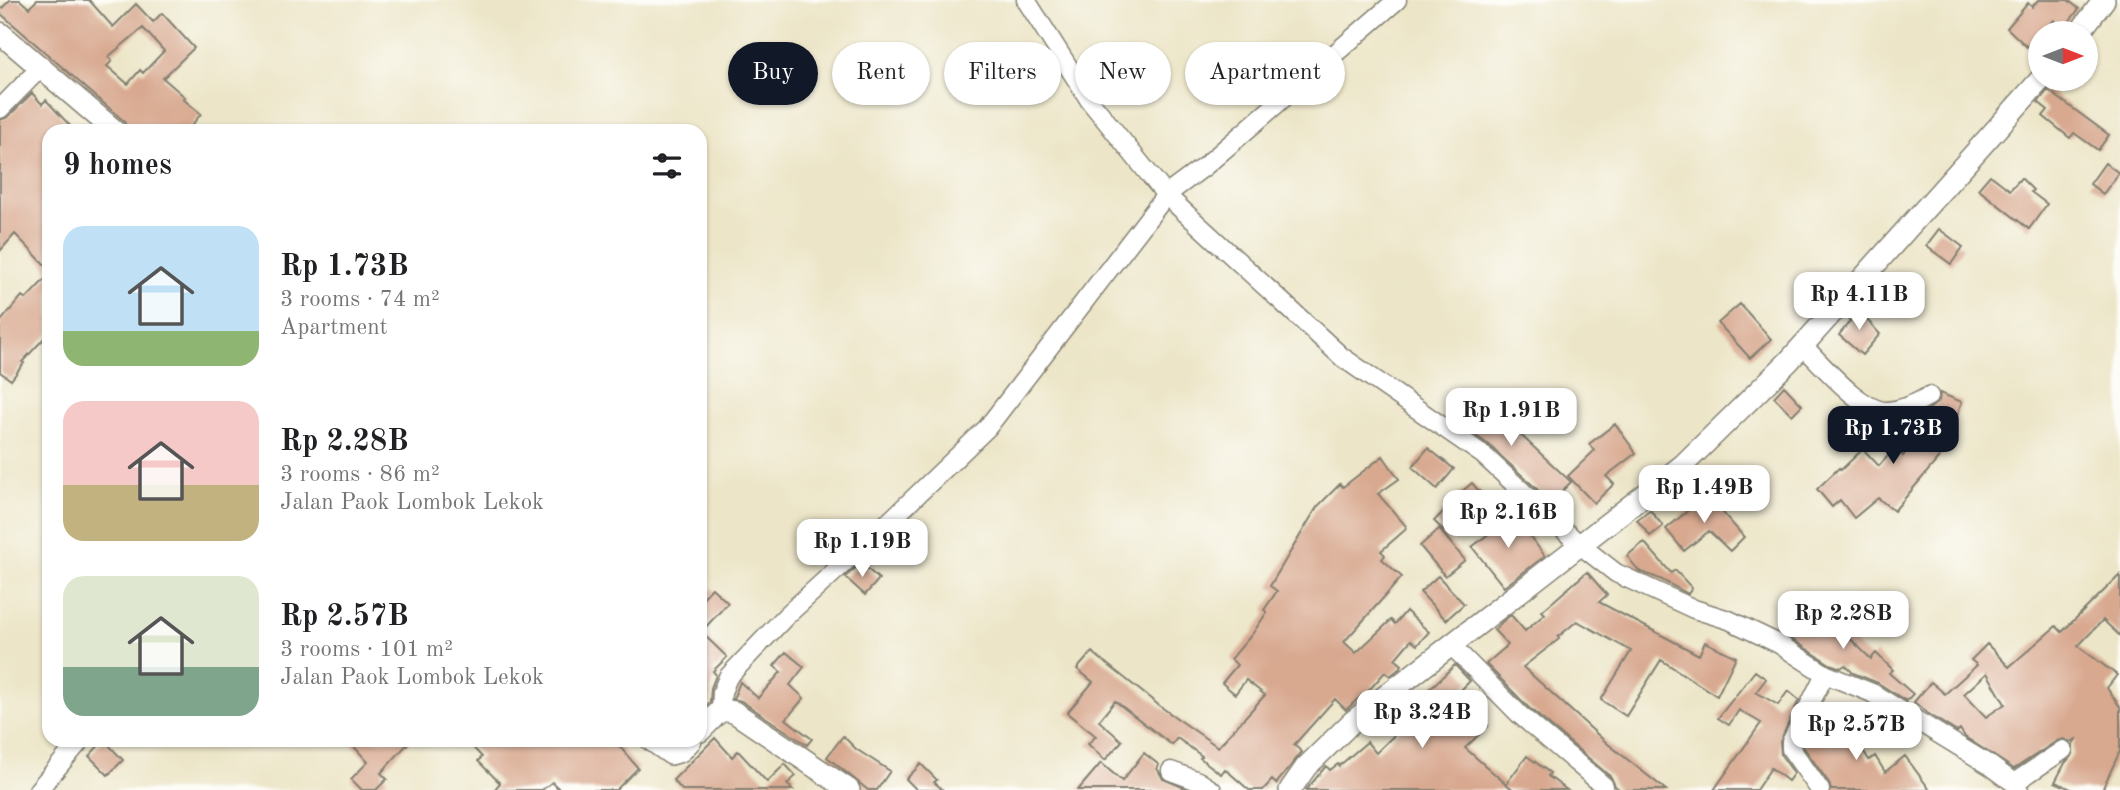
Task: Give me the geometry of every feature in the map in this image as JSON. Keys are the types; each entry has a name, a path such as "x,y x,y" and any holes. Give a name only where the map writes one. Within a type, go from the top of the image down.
{"street":[{"path":"1026,0 1090,101 1166,195 1342,357 1482,454 1580,545 1616,573 1694,609 1729,620 1779,645 1825,674 1872,693 1991,766 2017,786 2063,750"},
{"path":"707,724 721,710 722,692 728,677 761,642 987,428 1166,195 1205,166 1397,0"},
{"path":"2088,21 2104,0"},
{"path":"0,33 107,124"},
{"path":"0,109 41,67"},
{"path":"1290,790 1306,767 1352,722 1683,465 1804,346 2030,91"},
{"path":"1804,346 1866,404 1886,412 1914,405 1929,396"},
{"path":"1452,646 1520,715 1604,786"},
{"path":"1820,790 1791,749 1791,741 1825,674"},
{"path":"721,710 730,711 746,719 849,790"},
{"path":"38,790 75,747"},
{"path":"661,747 671,754 685,747"},
{"path":"1171,771 1198,781 1212,790"}],"building":[{"path":"10,0 20,0 29,8 37,0 89,0 113,27 136,4 153,22 162,13 194,48 163,78 201,114 193,124 125,124 0,13","holes":["143,28 164,51 143,73 140,70 128,84 107,66 112,61 108,57"]},
{"path":"2038,0 2068,0 2079,9 2070,21 2028,21 2027,47 2007,28 2028,3 2032,7"},
{"path":"2049,91 2109,135 2098,150 2074,133 2070,138 2043,116 2048,110 2038,102"},
{"path":"32,93 42,104 46,100 68,124 42,124 42,262 15,234 0,251 0,120 8,117"},
{"path":"2105,163 2119,173 2103,194 2090,184"},
{"path":"1990,175 2010,190 2021,178 2033,190 2031,192 2047,204 2029,229 1978,189"},
{"path":"1939,229 1963,247 1951,264 1926,246"},
{"path":"42,282 42,341 22,362 24,363 11,380 0,372 0,322 22,296 26,299"},
{"path":"1740,304 1771,339 1750,358 1718,323"},
{"path":"1855,307 1880,334 1862,355 1839,335 1850,321 1846,317"},
{"path":"1784,386 1802,405 1792,415 1774,397"},
{"path":"1940,393 1962,402 1946,444 1949,446 1894,511 1878,498 1854,518 1840,500 1832,507 1817,489 1863,449 1879,466 1895,448 1903,456 1931,423 1925,421 1929,409 1939,401"},
{"path":"1465,395 1493,418 1496,414 1511,426 1571,482 1551,502 1490,446 1448,415"},
{"path":"1615,424 1636,453 1606,476 1614,484 1594,503 1568,476 1594,451 1589,444"},
{"path":"1428,448 1454,469 1437,489 1412,467"},
{"path":"1383,456 1399,479 1378,494 1406,526 1405,530 1381,551 1385,555 1382,559 1402,577 1344,642 1356,653 1391,620 1395,624 1406,611 1429,632 1417,645 1411,640 1395,659 1402,665 1399,669 1390,676 1385,672 1364,696 1346,710 1335,699 1294,745 1302,752 1276,784 1272,780 1263,790 1249,790 1225,769 1221,774 1177,738 1172,745 1115,701 1099,721 1122,741 1105,760 1088,744 1096,736 1067,713 1093,682 1077,669 1092,652 1161,707 1218,747 1265,695 1246,680 1235,694 1222,683 1237,665 1231,659 1267,612 1264,610 1277,591 1270,586 1317,507 1340,484 1343,487"},
{"path":"1472,483 1484,497 1468,511 1466,509 1444,531 1434,521 1453,502 1451,501"},
{"path":"1704,491 1744,537 1730,551 1709,531 1684,551 1666,529 1690,509 1687,506"},
{"path":"1650,510 1663,526 1650,536 1637,520"},
{"path":"1505,511 1522,526 1545,556 1504,587 1472,547 1495,529 1490,524"},
{"path":"1439,529 1465,560 1445,576 1420,546"},
{"path":"1644,542 1671,573 1675,570 1692,588 1688,594 1639,571 1627,556"},
{"path":"861,563 879,579 865,595 845,577"},
{"path":"1587,572 1607,595 1599,602 1699,655 1705,642 1736,657 1717,696 1661,660 1626,716 1601,700 1631,651 1577,621 1523,667 1608,744 1666,790 1620,790 1611,777 1528,707 1486,664 1508,645 1494,630 1502,622 1511,615 1525,631 1545,614 1542,611"},
{"path":"2120,575 2120,636 2103,620 2078,646 2117,675 2107,688 2120,707 2120,751 2102,790 2073,790 2055,782 2073,754 2076,739 2071,742 2063,739 2057,741 2014,769 1965,737 1960,729 1957,732 1914,702 1931,682 1945,694 1977,665 1971,660 1987,644 2009,667 2056,626 2062,632","holes":["1987,673 2005,704 1986,717 1964,694"]},
{"path":"1438,576 1464,604 1446,620 1420,592"},
{"path":"712,588 728,603 707,626 707,593"},
{"path":"1812,607 1823,616 1825,614 1871,659 1876,653 1893,670 1889,673 1913,694 1906,701 1878,683 1853,673 1845,665 1841,668 1830,664 1784,634 1791,627 1793,629"},
{"path":"707,638 727,657 713,671 716,675 707,705"},
{"path":"786,652 804,667 790,685 804,698 786,719 812,739 807,745 741,701 733,699 740,682 758,698 781,672 774,666"},
{"path":"1455,665 1470,681 1457,694 1488,726 1465,748 1513,790 1306,790 1326,766 1330,770 1338,764 1339,766 1367,742 1376,753 1415,715 1409,708"},
{"path":"1755,671 1766,679 1756,692 1778,705 1788,691 1799,700 1780,742 1781,755 1794,773 1788,781 1771,768 1756,790 1714,790 1761,723 1739,710 1729,725 1718,718"},
{"path":"1832,714 1857,724 1853,734 1869,760 1875,756 1885,772 1905,756 1930,790 1831,790 1829,783 1802,745 1812,725 1824,733"},
{"path":"843,736 856,749 890,771 877,790 868,790 827,757"},
{"path":"715,738 732,757 738,751 767,782 785,764 796,776 787,784 793,790 682,790 673,780"},
{"path":"97,747 111,747 123,760 108,775 89,756"},
{"path":"354,747 405,747 381,773 387,779 376,790 362,790 351,779 368,762"},
{"path":"473,747 620,747 638,768 616,790 560,790 552,782 542,790 494,790 500,783 478,761 482,757"},
{"path":"1144,753 1159,765 1157,768 1163,779 1190,790 1078,790 1101,763 1122,781"},
{"path":"1527,756 1567,790 1514,790 1506,784"},
{"path":"921,764 943,790 917,790 906,779"}]}
